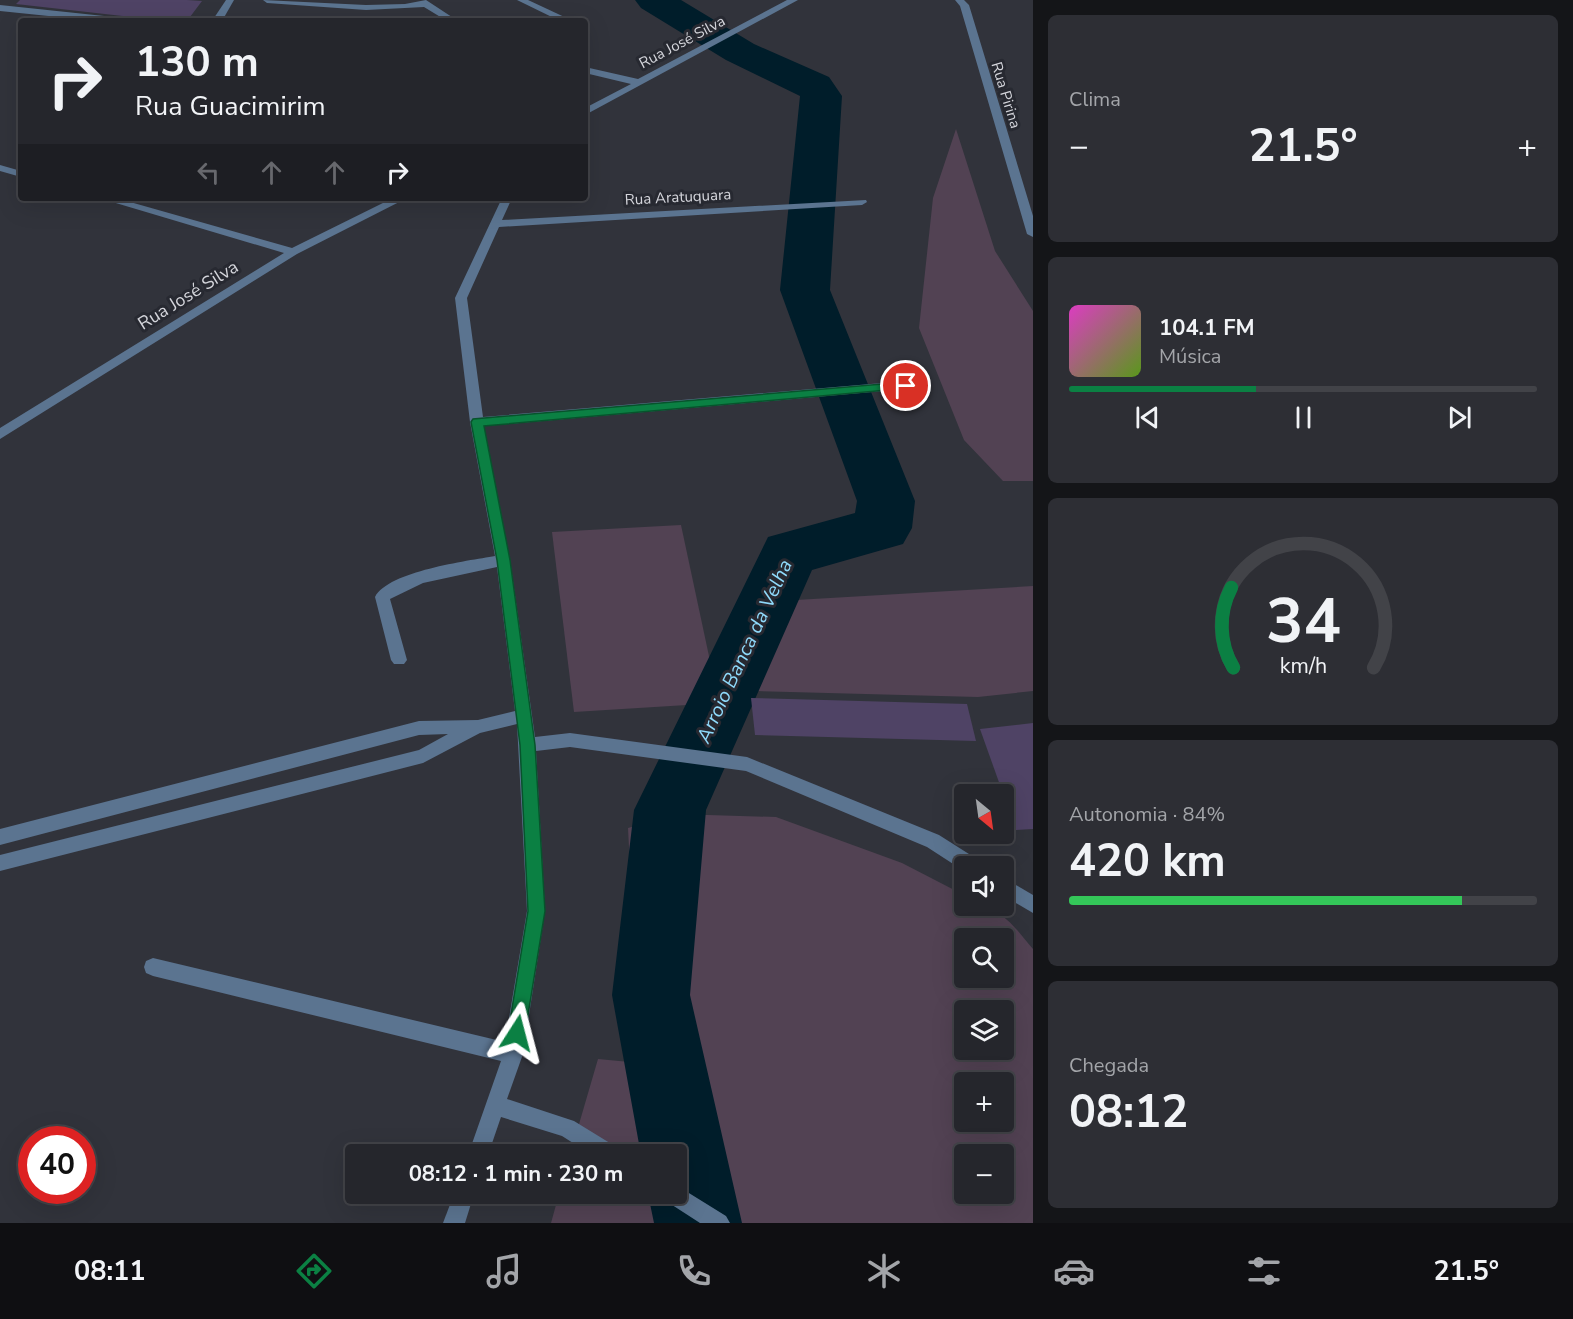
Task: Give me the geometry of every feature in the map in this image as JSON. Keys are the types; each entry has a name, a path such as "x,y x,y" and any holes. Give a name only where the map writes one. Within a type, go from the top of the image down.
{"street":[{"path":"219,18 230,0"},
{"path":"267,0 357,9 393,9 423,2 448,18"},
{"path":"521,0 561,18"},
{"name":"Rua José Silva","path":"588,110 705,50 794,0"},
{"name":"Rua Pirina","path":"959,0 964,5 1033,234"},
{"path":"0,8 95,18"},
{"path":"588,71 640,83"},
{"path":"0,168 18,173"},
{"path":"114,201 293,252"},
{"name":"Rua José Silva","path":"0,434 293,252 396,201"},
{"path":"482,1144 513,1054 536,911 528,745 503,560 477,422 461,297 506,201"},
{"name":"Rua Aratuquara","path":"496,224 862,202"},
{"path":"477,422 906,386"},
{"path":"399,660 382,597 391,588 454,570 503,560"},
{"path":"0,837 419,729 478,727 524,716"},
{"path":"0,863 423,756 478,727"},
{"path":"528,745 570,740 747,764 933,841 957,856"},
{"path":"134,802 137,828"},
{"path":"1014,893 1033,905"},
{"path":"153,967 513,1054"},
{"path":"496,1105 567,1128 593,1144"},
{"path":"687,1203 719,1223"},
{"path":"454,1223 461,1204"}],"shaded area":[{"path":"956,129 995,251 1033,311 1033,481 1003,481 964,440 919,328 933,198"},
{"path":"681,525 719,703 574,712 552,532"},
{"path":"1033,586 1033,691 978,697 754,691 779,601"},
{"path":"676,814 776,817 902,863 954,890 954,916 1002,916 1011,924 1033,949 1033,1223 551,1223 556,1204 687,1204 687,1144 573,1144 598,1059 640,1063 628,828"}],"building":[{"path":"20,0 202,1 189,18 140,18 16,4"},
{"path":"751,698 967,704 976,741 755,735"},
{"path":"1033,723 1033,829 1016,830 1014,784 1000,784 980,729"}],"waterway":[{"name":"Arroio Banca da Velha","path":"654,0 740,52 814,86 821,96 805,290 886,501 882,528 789,553 670,810 651,995 698,1223"}],"route":[{"path":"517,1033 536,911 528,745 503,560 477,422 906,386"}]}
